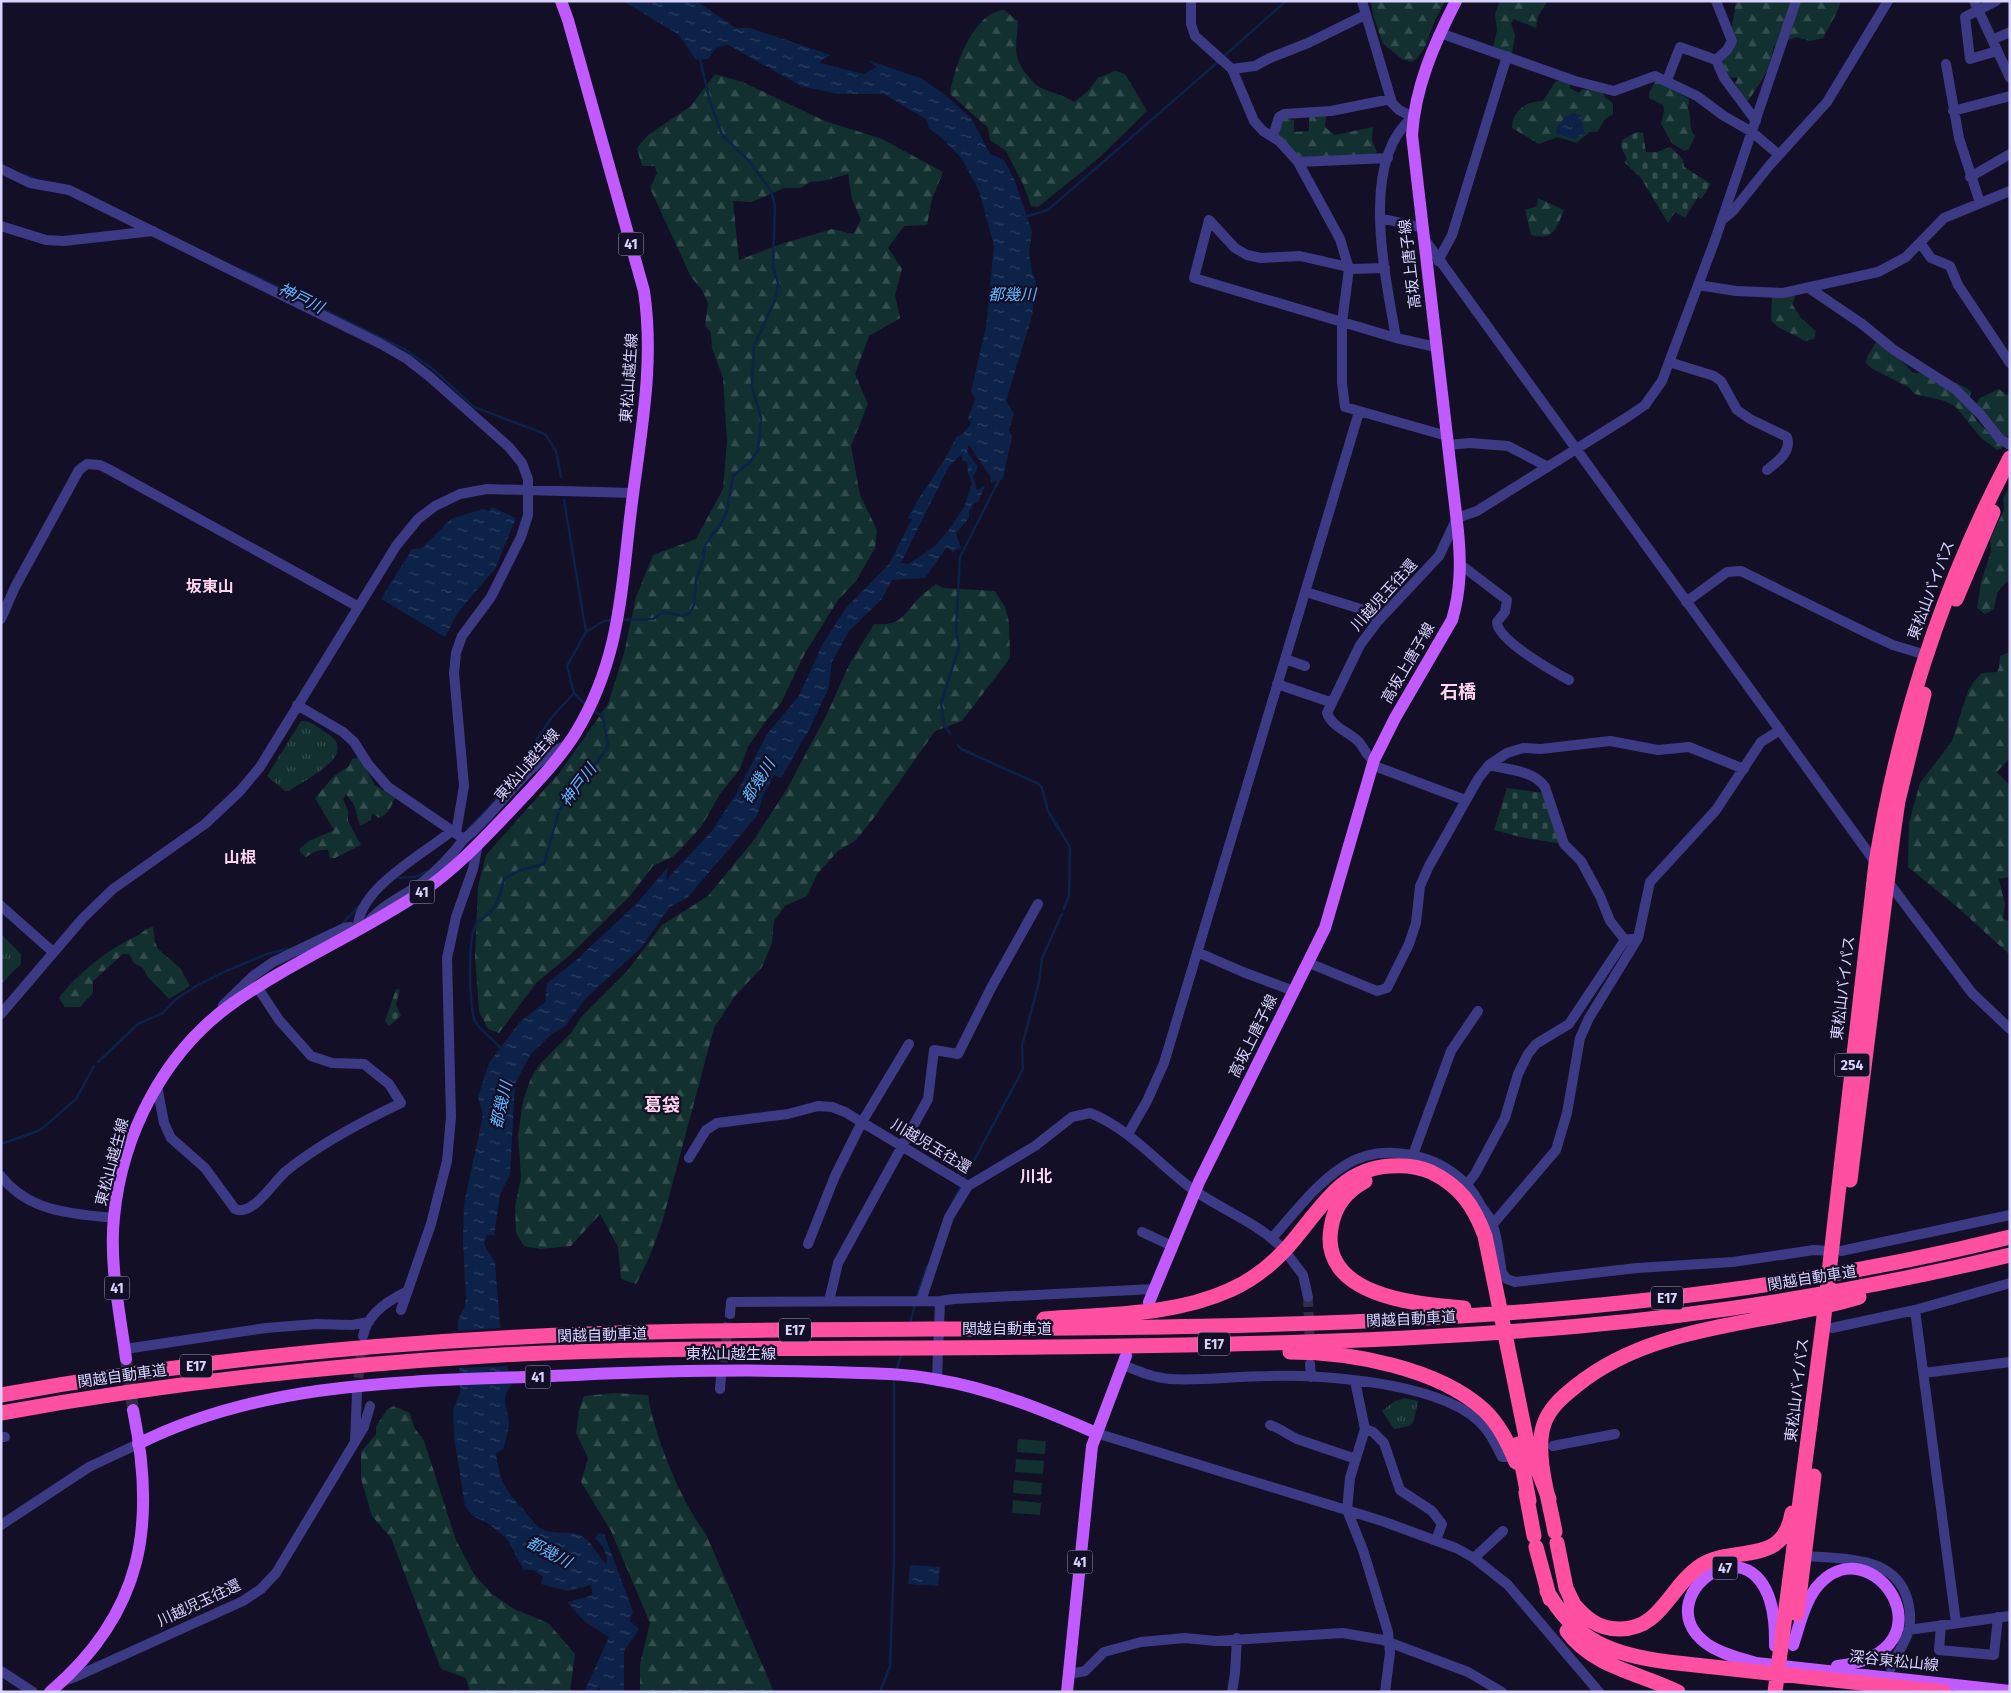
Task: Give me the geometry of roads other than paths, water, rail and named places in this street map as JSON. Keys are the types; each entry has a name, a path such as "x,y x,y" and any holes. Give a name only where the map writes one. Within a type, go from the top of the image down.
{"highway":[{"name":"東松山バイパス","path":"1783,1690 1792,1645 1805,1556 1832,1328 1836,1251 1876,864 1898,750 1926,655 1960,559 2010,458"},
{"name":"東松山バイパス","path":"1783,1690 1805,1463 1898,801 1934,658 1966,573 1996,504 2010,479"},
{"path":"950,1327 1146,1311 1180,1306 1216,1296 1246,1282 1274,1262 1296,1237 1322,1202 1345,1181 1364,1172 1385,1166 1400,1165 1426,1170 1452,1184 1463,1194 1473,1207 1485,1236 1526,1442 1549,1500"},
{"path":"1477,1312 1398,1300 1378,1294 1349,1277 1334,1258 1330,1232 1334,1213 1345,1196 1355,1186 1368,1179 1395,1174 1410,1174 1437,1184 1449,1193 1468,1218 1475,1234 1485,1276 1529,1501 1535,1542 1547,1591 1562,1624 1583,1648 1613,1666 1678,1692"},
{"name":"関越自動車道","path":"1,1395 219,1363 391,1345 507,1338 694,1331 1262,1325 1516,1310 1704,1294 1850,1272 2010,1237"},
{"path":"1944,1692 1665,1653 1614,1642 1590,1627 1580,1617 1571,1601 1562,1573 1541,1452 1544,1427 1556,1404 1584,1380 1623,1356 1647,1346 1814,1302 1846,1296 2010,1255"},
{"name":"関越自動車道","path":"1,1413 213,1381 389,1363 487,1356 692,1350 1262,1344 1520,1331 1814,1302"},
{"path":"1037,1347 1138,1355 1312,1352 1368,1360 1404,1370 1454,1389 1486,1412 1507,1442 1529,1501"},
{"path":"1571,1601 1587,1618 1605,1628 1628,1629 1651,1620 1687,1577 1701,1565 1722,1557 1760,1552 1778,1541 1786,1533 1790,1522 1797,1481 1805,1463"},
{"path":"1547,1591 1571,1624 1599,1645 1615,1652 1648,1660 1756,1667"},
{"path":"1801,1672 1842,1692"}],"main road":[{"name":"東松山越生線","path":"125,1354 115,1270 114,1218 135,1129 157,1086 197,1035 223,1012 258,988 434,884 478,844 540,779 568,745 598,691 612,650 623,591 649,355 645,300 571,29 561,1"},
{"name":"高坂上唐子線","path":"1149,1302 1195,1190 1325,928 1373,762 1395,718 1452,620 1460,592 1461,565 1457,518 1414,154 1413,117 1422,78 1440,33 1456,1"},
{"path":"1096,1433 1125,1361"},
{"name":"東松山越生線","path":"138,1444 196,1419 250,1404 298,1394 385,1384 691,1370 887,1374 932,1378 1015,1400 1096,1433"},
{"path":"50,1692 99,1642 116,1616 133,1578 144,1519 144,1496 133,1410"},
{"name":"41","path":"1067,1692 1092,1446 1096,1433"},
{"name":"47","path":"1756,1667 1717,1650 1698,1636 1691,1625 1689,1614 1694,1589 1710,1572 1726,1568 1742,1569 1752,1573 1768,1590 1776,1631 1783,1690"},
{"path":"1792,1645 1816,1589 1835,1574 1860,1570 1873,1574 1891,1590 1897,1602 1898,1626 1893,1637 1878,1655 1854,1664 1801,1672"},
{"name":"深谷東松山線","path":"1801,1672 2010,1690"}],"street":[{"path":"1191,1 1191,24 1195,36 1232,70 1254,121 1263,131 1273,136 1298,162 1340,239 1349,268 1342,322 1342,383 1345,407 1448,440 1508,446 1548,467"},
{"path":"1362,1 1391,99 1397,108 1413,117 1400,128 1388,158 1382,184 1380,218 1385,268 1396,338"},
{"path":"1716,1 1732,41 1727,50 1716,60"},
{"path":"1457,518 1477,511 1645,405 1662,381 1722,219 1796,1"},
{"path":"1722,219 1733,211 1779,155 1827,102 1888,1 1892,1"},
{"path":"1996,1 1976,6 1965,17 1970,58 1997,51"},
{"path":"1976,6 2009,73"},
{"path":"1232,70 1255,66 1365,15"},
{"path":"1992,40 2010,32"},
{"path":"1440,33 1575,81 1614,91 1655,76 1667,80 1697,96 1724,116 1752,132 1779,155"},
{"path":"1667,80 1680,47 1716,60 1724,78 1756,120"},
{"path":"1438,261 1452,235 1507,56"},
{"path":"1946,64 1953,111 1970,177 1980,203"},
{"path":"1953,111 2010,96"},
{"path":"1273,136 1279,117 1284,114 1330,111 1391,99"},
{"path":"1970,177 2010,154"},
{"path":"1298,162 1388,158"},
{"path":"1,169 30,183 70,190 407,359 509,447 525,470 528,489 528,515 517,546 492,597 462,636 456,653 454,673 464,786 458,834 442,865 420,884 380,909 362,927 344,928 272,962 232,995 223,1005 223,1012"},
{"path":"1698,285 1760,293 1783,293 1878,272 1898,262 1921,244 1944,218 2010,191"},
{"path":"1380,218 1424,234 1438,261 1887,880 1972,993 2010,1029"},
{"path":"1385,268 1349,268 1300,256 1261,258 1247,255 1235,248 1208,220 1194,278 1396,338 1436,347"},
{"path":"1,226 46,240 64,241 154,231"},
{"path":"1921,244 1931,258 1950,266 1958,285 2010,363"},
{"path":"1809,288 1862,324 1894,350 1954,389 1981,415 2000,439 2010,445"},
{"path":"1669,362 1714,376 1721,381 1736,410 1787,437 1788,445 1784,453 1767,470"},
{"path":"1128,1134 1147,1101 1164,1063 1359,412"},
{"path":"1,619 15,587 74,478 79,470 87,464 100,465 110,470 357,606"},
{"path":"1,1014 53,952 113,889 206,824 240,791 260,767 357,606 396,546 418,519 435,506 460,494 474,491 528,489 633,493"},
{"name":"川越児玉往還","path":"1330,702 1360,645 1378,622 1439,556 1457,518"},
{"path":"1461,565 1508,600 1505,612 1497,622 1501,632 1538,663 1569,680"},
{"path":"1686,602 1727,572 1741,571 1893,645 1926,655"},
{"path":"1306,592 1364,610 1378,622"},
{"path":"1285,659 1306,666"},
{"path":"1277,684 1330,702 1327,709 1329,718 1357,740 1373,762 1465,800"},
{"path":"297,705 343,732 354,742 368,764 388,787 458,834"},
{"path":"1493,1224 1556,1150 1567,1113 1577,1049 1583,1028 1638,938 1650,882 1716,810 1760,742 1780,730"},
{"path":"1309,963 1377,991 1387,988 1409,944 1416,923 1420,886 1465,800 1489,765 1507,753 1523,748 1540,749 1610,741 1658,750 1679,746 1697,749 1744,769"},
{"path":"362,927 357,920 361,911 384,881 458,834 558,748 568,745"},
{"path":"1489,765 1533,775 1541,781 1545,787 1564,844 1582,861 1600,896 1610,921 1625,940"},
{"path":"401,1310 431,1224 447,1161 451,1118 447,958 456,918 473,869 478,844"},
{"path":"830,1301 838,1263 928,1099 934,1050 958,1054 991,988 1038,904"},
{"path":"1,906 53,952"},
{"path":"1467,1184 1475,1174 1505,1118 1518,1074 1528,1054 1536,1044 1569,1024 1625,940 1638,938"},
{"path":"1197,952 1294,991"},
{"path":"157,1086 164,1123 171,1138 205,1168 235,1209 239,1211 249,1208 284,1173 315,1150 401,1103 389,1084 364,1064 332,1063 311,1056 279,1020 258,988"},
{"path":"1478,1012 1451,1051 1413,1155 1449,1170 1467,1184 1493,1224 1502,1274 1507,1279 1515,1282 1637,1268 1733,1262 1814,1250 1836,1251 2010,1215"},
{"path":"808,1244 835,1176 862,1122 909,1044"},
{"name":"川越児玉往還","path":"688,1158 706,1130 717,1123 788,1114 818,1106 839,1109 964,1183 1035,1146 1077,1114 1085,1112 1096,1115 1128,1134 1195,1190 1235,1213 1275,1241 1320,1183 1345,1165 1360,1158 1380,1154 1413,1155"},
{"path":"1,1176 9,1185 39,1206 63,1213 114,1218"},
{"path":"917,1301 964,1183"},
{"path":"1142,1232 1172,1246"},
{"path":"1288,1255 1303,1275 1308,1297"},
{"path":"1832,1328 1915,1310 2010,1283"},
{"path":"730,1314 731,1302 940,1301 1154,1290"},
{"path":"363,1336 368,1322 392,1299 406,1292"},
{"path":"932,1378 940,1301"},
{"path":"1915,1310 1956,1623"},
{"path":"125,1354 266,1328 316,1324 352,1325 368,1322"},
{"path":"1125,1361 1170,1379 1271,1376 1311,1377 1386,1385 1450,1402 1468,1413 1485,1427 1502,1457 1506,1457"},
{"path":"1924,1373 2010,1362"},
{"path":"1310,1364 1311,1377"},
{"path":"720,1389 721,1377"},
{"path":"1355,1382 1365,1429 1350,1478 1346,1510 1363,1550 1390,1642 1385,1692"},
{"path":"355,1442 357,1393"},
{"name":"川越児玉往還","path":"63,1680 75,1677 243,1601 261,1589 276,1573 364,1428 370,1406"},
{"path":"1270,1424 1286,1430 1289,1435 1356,1459"},
{"path":"1365,1429 1374,1432 1384,1443 1400,1490 1432,1511 1442,1524 1436,1540"},
{"path":"1096,1433 1346,1510 1436,1540 1474,1558 1517,1594 1600,1692"},
{"path":"1553,1446 1615,1434"},
{"path":"1,1525 89,1467 138,1444"},
{"path":"1474,1558 1503,1531"},
{"path":"1805,1556 1867,1562 1888,1571 1903,1588 1910,1610 1908,1630 1891,1668"},
{"path":"1908,1630 2010,1616"},
{"path":"1941,1625 1939,1650 1994,1655 1998,1617"},
{"path":"1069,1674 1084,1671 1104,1652 1141,1642 1185,1638 1216,1641 1237,1638 1343,1633 1390,1642 1468,1672 1502,1692"},
{"path":"1232,1692 1237,1638"},
{"path":"1,1671 33,1692"}],"water":[{"name":"都幾川","path":"623,1 696,1 736,28 750,28 831,55 821,60 820,63 863,74 877,67 868,60 920,78 944,94 971,118 990,154 1004,160 1015,181 1032,232 1029,253 1032,273 1036,282 1032,316 1006,401 1014,414 1009,430 1012,436 1003,479 991,483 990,476 969,445 967,452 978,467 973,477 977,490 985,486 978,502 974,503 969,511 969,518 956,533 961,548 953,552 947,547 925,578 892,580 881,600 849,631 832,662 829,687 810,728 781,778 774,775 762,798 757,816 688,897 670,907 640,949 588,996 565,1026 553,1033 530,1055 515,1084 510,1175 500,1194 494,1235 487,1235 484,1244 495,1263 500,1325 511,1386 507,1390 505,1400 509,1425 504,1448 496,1454 500,1474 509,1493 538,1527 550,1531 583,1536 607,1564 604,1550 595,1538 599,1533 604,1534 633,1611 630,1621 639,1629 624,1651 624,1692 601,1692 599,1687 595,1692 584,1692 609,1637 584,1621 567,1602 593,1595 591,1585 568,1591 541,1584 543,1577 534,1570 524,1570 507,1539 489,1524 473,1516 465,1506 454,1437 453,1410 460,1393 458,1320 466,1299 463,1242 464,1204 483,1115 478,1097 489,1063 520,1022 545,1002 547,983 573,963 637,903 668,867 666,880 711,832 736,794 767,734 799,696 822,645 846,608 889,564 912,519 908,518 956,437 963,434 971,423 968,419 975,399 971,391 986,327 994,246 979,191 962,159 944,140 929,128 927,120 884,94 838,94 801,86 728,45 716,48 708,59 696,60 678,34","holes":["962,454 962,460 967,462 968,473 972,483 965,505 952,526 936,545 909,564 901,563 949,466"]},
{"path":"1573,113 1580,116 1585,134 1574,139 1557,134 1556,129 1565,117"},
{"path":"492,507 516,518 495,569 458,612 445,637 381,599 412,549 422,548 451,519 483,509 489,511"},
{"path":"910,1565 940,1567 938,1586 908,1584"}],"waterway":[{"path":"1223,57 1286,1"},
{"path":"621,620 653,619 663,612 683,616 690,613 694,605 696,580 703,560 705,545 722,522 727,510 733,476 751,461 758,450 761,417 752,387 754,346 776,298 778,283 773,267 775,205 771,191 750,162 722,135 709,98 700,59"},
{"path":"1024,217 1048,210 1219,61"},
{"name":"神戸川","path":"26,175 37,180"},
{"name":"神戸川","path":"245,271 404,349 433,369 474,407 545,434 556,451 561,477"},
{"path":"950,733 944,725 941,703 959,647 956,629 960,557 1000,478"},
{"name":"神戸川","path":"564,500 586,632 567,666 574,693 586,705"},
{"path":"586,632 604,621 613,620"},
{"path":"468,829 494,802 552,717 574,693"},
{"name":"神戸川","path":"501,1049 477,1024 473,1013 470,956 474,930 477,923 490,913 494,907 504,879 518,871 544,864 559,810 581,785 608,746 603,717 593,710"},
{"path":"958,745 961,749 1039,784 1042,788 1048,811 1070,847 1069,895 1064,909"},
{"path":"395,878 415,877 428,871"},
{"path":"341,925 359,906"},
{"path":"963,1181 1023,1069 1022,1046 1039,982 1042,958 1062,914"},
{"path":"98,1062 138,1024 163,1013 175,1000 196,986 267,954 287,949"},
{"path":"1,1144 38,1131 44,1127 76,1099 94,1066"},
{"path":"952,1203 961,1186"},
{"path":"916,1299 927,1266"},
{"path":"910,1323 915,1304"},
{"path":"896,1371 902,1353"},
{"path":"880,1692 890,1666 894,1559 894,1379"}],"tunnel":[{"path":"1308,1297 1310,1348"},
{"path":"721,1377 730,1314"},
{"path":"357,1393 362,1342"},
{"path":"126,1359 133,1410"}],"district":[{"name":"坂東山","path":"210,586"},
{"name":"石橋","path":"1458,692"},
{"name":"山根","path":"240,857"},
{"name":"葛袋","path":"662,1105"},
{"name":"川北","path":"1036,1176"}]}
